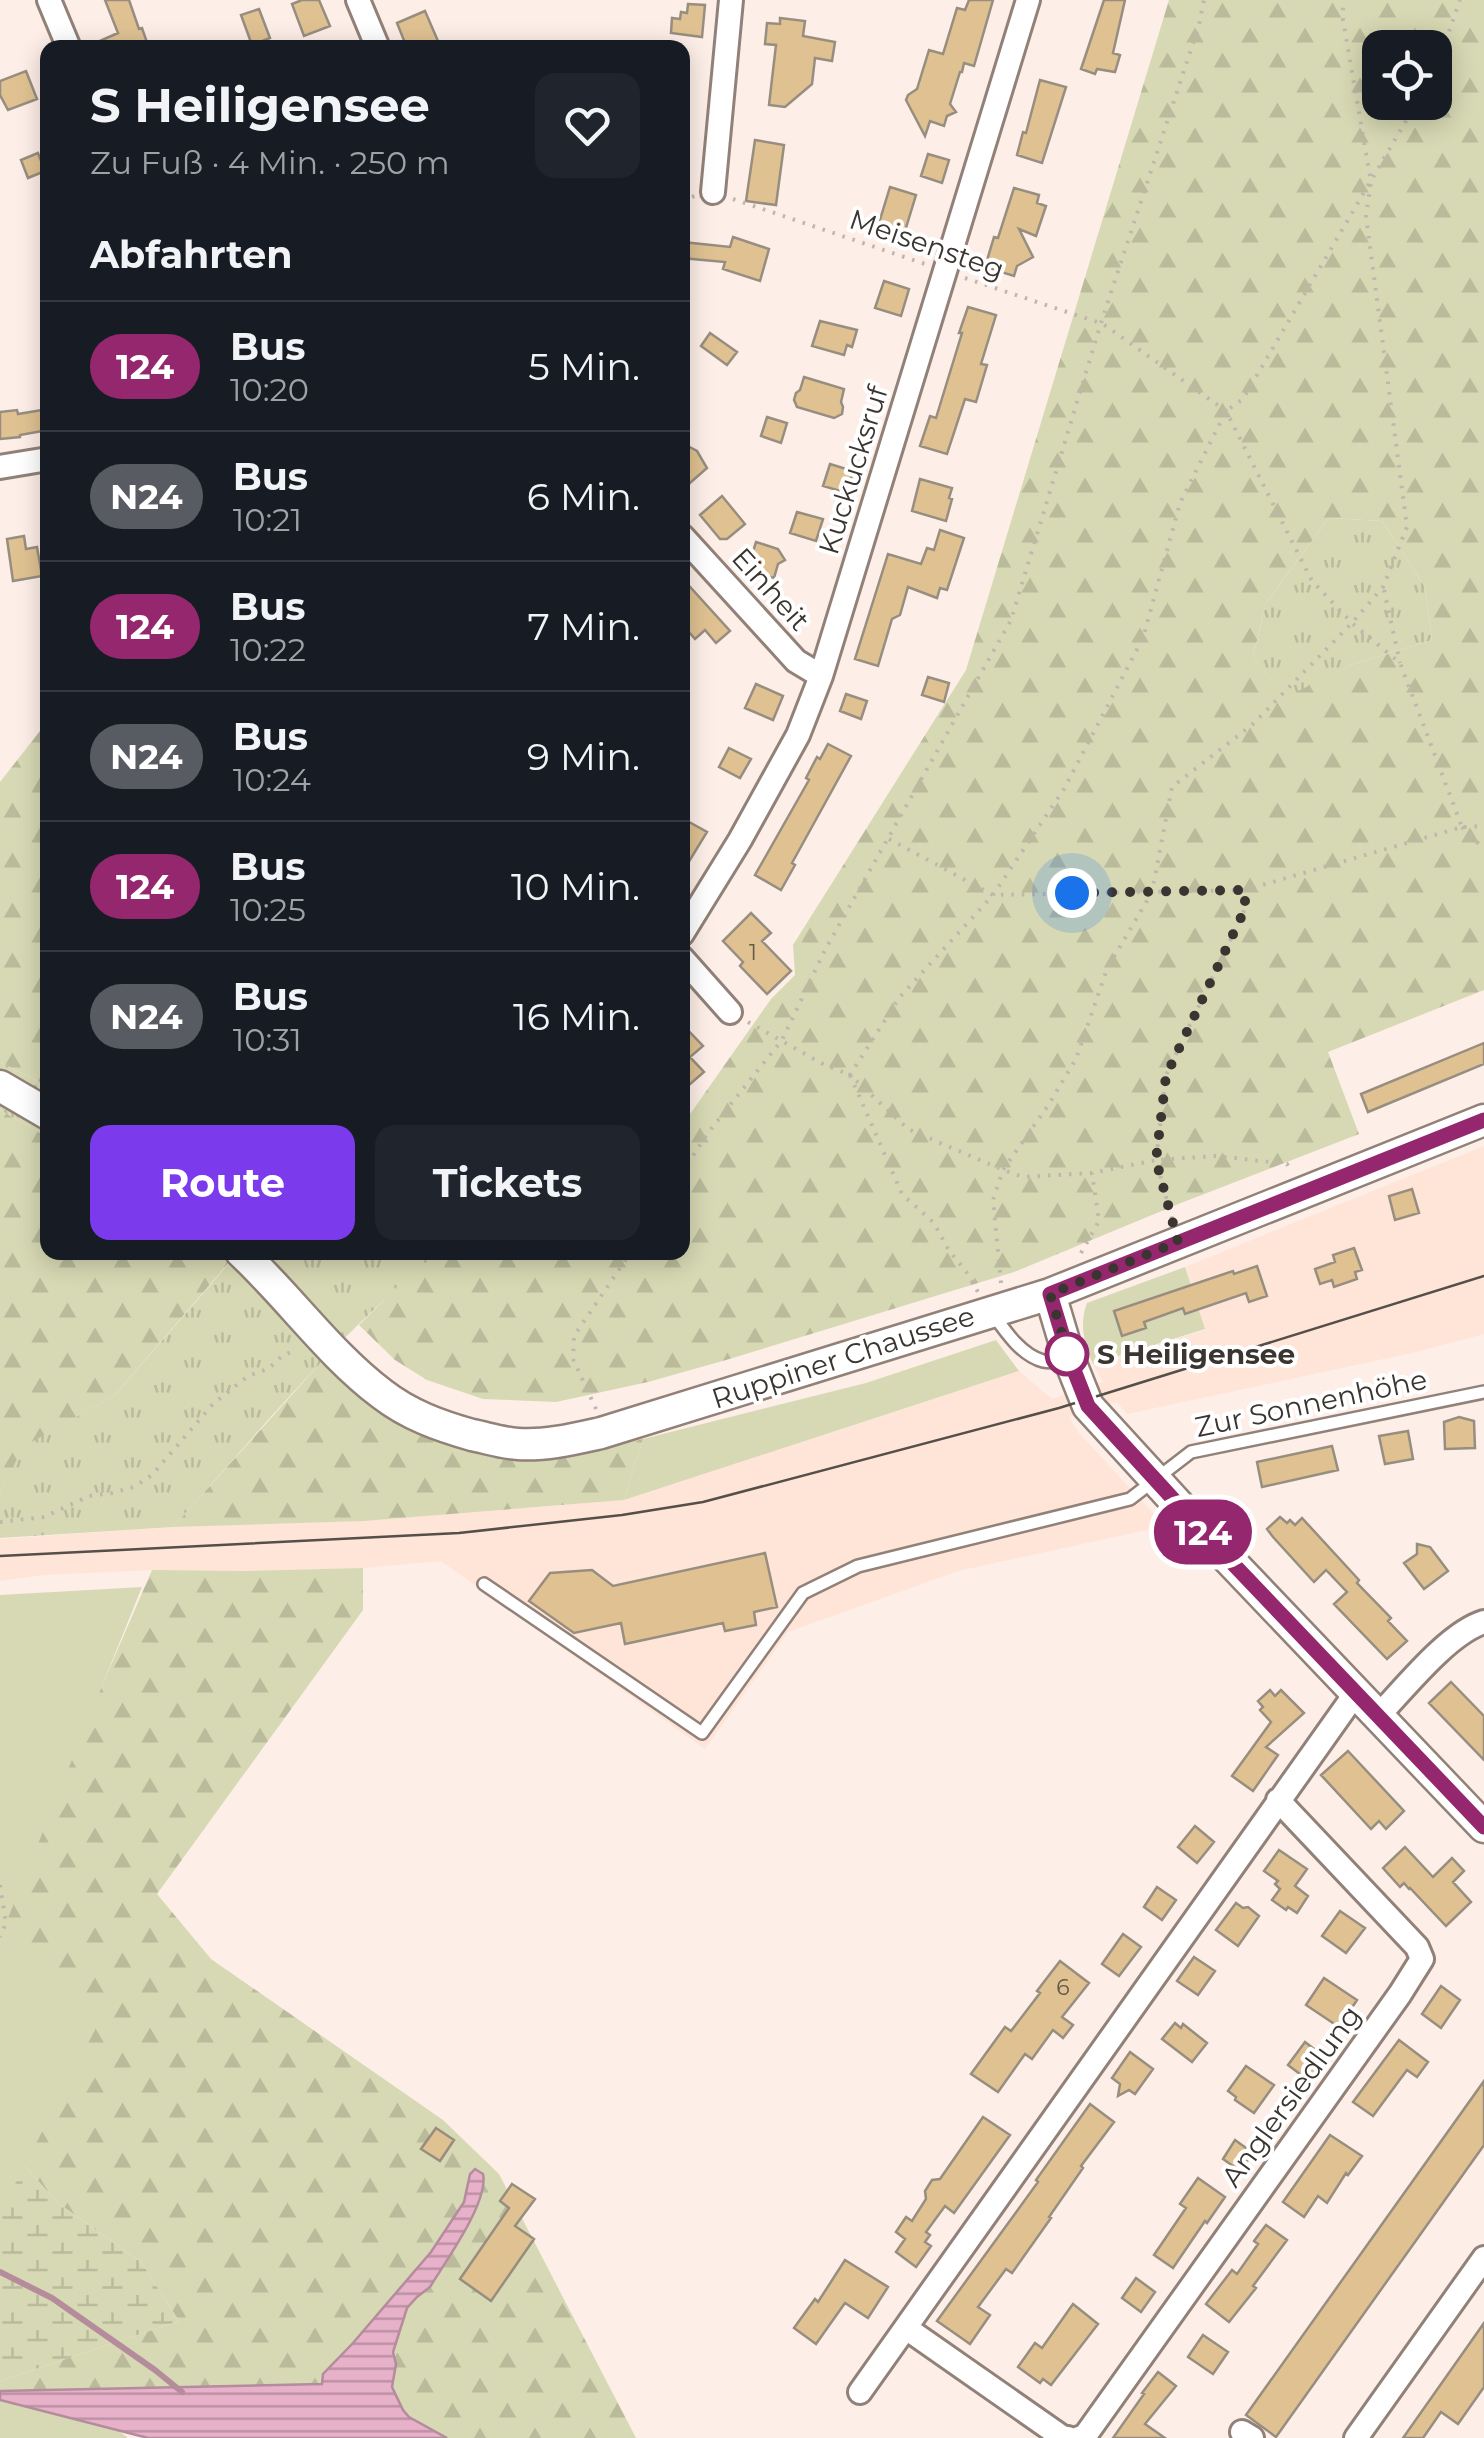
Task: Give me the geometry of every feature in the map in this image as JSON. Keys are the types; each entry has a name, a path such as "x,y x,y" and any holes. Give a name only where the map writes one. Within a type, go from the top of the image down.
{"main road":[{"path":"0,1086 40,1109"},
{"name":"Ruppiner Chaussee","path":"249,1260 340,1357 381,1394 444,1427 498,1441 542,1443 602,1433 990,1297 1050,1294 1484,1120"},
{"path":"1050,1294 1088,1406 1484,1827"}],"street":[{"path":"49,0 66,40"},
{"path":"358,0 375,40"},
{"path":"712,192 732,0"},
{"name":"Kuckucksruf","path":"690,921 798,735 821,676 1028,0"},
{"path":"0,467 40,460"},
{"name":"Einheit","path":"690,545 796,661 821,676"},
{"path":"690,967 730,1012"},
{"path":"1378,1716 1448,1644 1484,1622"},
{"path":"860,2392 1355,1694"},
{"name":"Anglersiedlung","path":"1078,2438 1085,2436 1422,1959 1417,1947 1278,1800"},
{"path":"1356,2438 1484,2258"},
{"path":"906,2328 1068,2438"}],"lane":[{"path":"990,1297 1009,1338 1043,1361 1070,1360"},
{"name":"Zur Sonnenhöhe","path":"484,1584 702,1733 803,1594 858,1566 1130,1499 1192,1452 1484,1392"}],"path":[{"path":"690,1161 782,1040 825,950 1011,620 1204,0"},
{"path":"990,1297 993,1200 1003,1170 1076,1059 1107,969 1152,892 1172,787 1253,724 1352,623 1383,587 1407,527 1366,216 1371,182 1342,20 1343,0"},
{"path":"1449,30 1460,0"},
{"path":"850,1075 899,998 993,895 1064,789 1143,638 1180,504 1226,411 1243,400 1407,120"},
{"name":"Meisensteg","path":"739,201 1102,324 1226,411"},
{"path":"1226,411 1312,581 1352,623 1400,664"},
{"path":"1383,587 1400,664 1462,827 1484,849"},
{"path":"889,838 993,895 1152,892 1245,890 1462,827 1484,826"},
{"path":"1178,1242 1156,1160 1166,1076 1245,909 1245,890"},
{"path":"730,1012 850,1075 908,1129 1023,1177 1092,1173 1156,1160 1216,1156 1287,1164 1305,1192"},
{"path":"850,1075 902,1194 934,1223 948,1250 990,1297"},
{"path":"1081,1253 1099,1221 1092,1173"},
{"path":"599,1416 573,1360 574,1336 626,1260"},
{"path":"0,1522 44,1516 89,1496 112,1494 134,1486 152,1475 213,1404 248,1376 268,1369 292,1350 306,1349 321,1335"},
{"path":"0,1886 6,1923 0,1937"}],"shaded area":[{"path":"1484,1146 1484,1334 1127,1414 1117,1402 1069,1417 1078,1432 1165,1526 958,1571 788,1632 705,1749 441,1561 363,1568 152,1570 0,1581 0,1539 173,1527 364,1521 624,1500 1019,1371 1052,1399 1103,1382 1093,1364 1205,1330 1185,1267"},
{"path":"475,2169 483,2174 483,2186 473,2215 430,2287 407,2308 393,2352 396,2364 392,2387 403,2410 447,2438 148,2438 0,2400 0,2391 322,2384 323,2374 431,2252 464,2202 470,2174"}],"green space":[{"path":"1169,0 1484,0 1484,990 1328,1052 1359,1134 1014,1272 726,1360 556,1402 483,1399 427,1380 395,1360 359,1325 429,1260 690,1260 690,1114 771,999 795,975 793,945 966,670","holes":["1329,518 1382,521 1425,587 1432,640 1351,665 1286,697 1253,657 1266,603"]},
{"path":"1329,518 1382,521 1425,587 1432,640 1351,665 1286,698 1253,657 1266,603"},
{"path":"40,731 40,1082 0,1062 0,782"},
{"path":"0,1062 40,1082 40,1133 0,1110"},
{"path":"0,1110 40,1133 40,1260 231,1260 115,1395 23,1447 0,1493"},
{"path":"430,1260 333,1350 173,1527 0,1538 0,1493 22,1447 115,1395 231,1261"},
{"path":"1185,1267 1205,1329 1093,1364 1084,1334 1087,1303"},
{"path":"996,1340 1019,1371 624,1500 643,1439 866,1383"},
{"path":"324,1359 389,1418 420,1434 492,1456 541,1457 643,1439 624,1500 364,1521 173,1527"},
{"path":"363,1568 363,1610 157,1894 211,1959 443,2120 499,2174 636,2438 447,2438 403,2410 392,2387 396,2364 393,2352 407,2308 430,2287 480,2202 470,2174 464,2202 431,2252 324,2374 323,2384 0,2391 0,2381 179,2321 142,2263 58,2203 0,2139 0,1873 24,1866 152,1570"},
{"path":"142,1587 6,1923 96,2028 0,2213 0,1595"},
{"path":"0,2139 58,2203 142,2263 179,2321 0,2381"},
{"path":"0,2396 89,2408 128,2438 0,2438"}],"building":[{"path":"105,0 129,0 146,40 102,40 118,33"},
{"path":"319,0 330,26 304,36 292,4"},
{"path":"969,0 993,0 974,66 964,63 960,72 950,104 956,112 947,116 944,126 930,121 925,136 906,100 917,89 929,50 943,54 957,8 965,10"},
{"path":"1104,0 1125,0 1113,53 1120,55 1115,72 1097,69 1095,74 1081,69"},
{"path":"688,4 705,5 702,37 671,33 672,18 680,19 681,12 687,13"},
{"path":"259,9 270,38 250,40 241,15"},
{"path":"425,11 438,40 404,40 397,23"},
{"path":"780,18 805,21 803,36 835,42 832,61 815,58 812,84 785,107 769,105 776,45 765,44 767,23 780,24"},
{"path":"26,71 37,99 8,110 0,95 0,81"},
{"path":"1040,80 1066,87 1042,163 1017,155"},
{"path":"755,140 784,145 776,205 746,201"},
{"path":"38,153 40,173 28,178 21,160"},
{"path":"928,154 949,160 942,183 921,176"},
{"path":"890,187 916,195 905,231 879,223"},
{"path":"1014,188 1039,195 1037,203 1046,206 1036,236 1019,229 1033,257 1017,266 1014,276 985,267"},
{"path":"733,237 769,249 760,281 723,269 725,262 690,259 690,243 730,247"},
{"path":"884,281 909,289 901,316 875,308"},
{"path":"968,307 996,315 981,364 987,365 976,402 965,399 947,454 920,446 930,416 936,418"},
{"path":"820,321 857,330 852,347 847,345 844,355 812,346"},
{"path":"710,333 737,352 727,365 701,346"},
{"path":"804,377 844,389 842,414 834,418 797,407 794,400"},
{"path":"17,410 18,414 40,410 40,431 0,439 0,412"},
{"path":"767,417 787,423 781,443 761,436"},
{"path":"690,447 697,451 707,468 690,483"},
{"path":"830,464 853,471 847,493 823,486"},
{"path":"920,479 952,488 946,521 912,511"},
{"path":"722,496 745,524 727,539 720,539 700,515"},
{"path":"797,512 823,519 816,541 790,533"},
{"path":"940,530 964,538 947,590 940,588 937,598 908,587 900,615 892,619 878,666 855,659 888,554 921,564 927,548 934,550"},
{"path":"24,536 26,549 37,547 40,576 13,581 7,539"},
{"path":"756,542 778,549 785,560 778,564 774,578 747,570"},
{"path":"690,587 730,631 716,643 705,630 695,639 690,633"},
{"path":"928,677 949,683 944,702 922,695"},
{"path":"756,684 783,696 773,720 745,708"},
{"path":"846,694 867,701 861,719 840,711"},
{"path":"828,744 851,756 781,890 755,875 809,780 806,778 817,757 820,759"},
{"path":"729,748 751,759 740,778 719,767"},
{"path":"690,822 707,832 690,860"},
{"path":"751,913 771,933 762,941 791,971 767,994 723,941"},
{"path":"690,1032 703,1046 690,1057"},
{"path":"1484,1043 1484,1064 1368,1112 1361,1094"},
{"path":"690,1057 704,1072 690,1084"},
{"path":"1412,1189 1419,1213 1395,1220 1389,1196"},
{"path":"1354,1248 1362,1270 1355,1272 1357,1279 1334,1287 1332,1280 1320,1284 1315,1269 1335,1262 1333,1255"},
{"path":"1257,1266 1267,1296 1249,1302 1246,1293 1185,1314 1183,1308 1144,1322 1146,1328 1122,1336 1114,1311"},
{"path":"1459,1417 1474,1421 1475,1448 1445,1449 1444,1422"},
{"path":"1408,1431 1413,1459 1385,1464 1379,1436"},
{"path":"1332,1446 1338,1470 1262,1487 1257,1462"},
{"path":"1280,1517 1295,1525 1302,1518 1391,1618 1388,1621 1407,1641 1387,1659 1334,1604 1347,1592 1326,1570 1314,1582 1273,1537 1267,1529"},
{"path":"1417,1544 1430,1547 1448,1571 1424,1589 1404,1563 1417,1554"},
{"path":"765,1553 777,1607 754,1612 756,1625 725,1631 723,1623 625,1644 621,1623 574,1633 529,1601 550,1573 592,1570 613,1586"},
{"path":"1451,1682 1484,1716 1484,1760 1429,1703"},
{"path":"1270,1690 1275,1696 1281,1690 1304,1713 1266,1747 1278,1755 1253,1791 1232,1776 1271,1722 1260,1710 1263,1707 1258,1701"},
{"path":"1348,1751 1404,1811 1386,1829 1379,1821 1371,1829 1321,1775"},
{"path":"1195,1826 1214,1842 1197,1863 1178,1847"},
{"path":"1405,1847 1433,1877 1452,1858 1464,1871 1453,1882 1471,1902 1446,1926 1410,1888 1404,1883 1400,1887 1383,1868"},
{"path":"1279,1850 1307,1869 1295,1886 1308,1896 1297,1913 1272,1900 1280,1889 1275,1884 1278,1881 1264,1871"},
{"path":"1157,1887 1176,1900 1162,1920 1144,1907"},
{"path":"1236,1903 1259,1916 1238,1946 1216,1930"},
{"path":"1340,1911 1365,1928 1346,1953 1322,1936"},
{"path":"1123,1934 1141,1947 1119,1976 1102,1964"},
{"path":"1194,1957 1215,1971 1198,1995 1177,1981"},
{"path":"1060,1961 1089,1983 1062,2017 1073,2025 1063,2038 1053,2030 1032,2059 1025,2054 998,2092 971,2074 1005,2027 1011,2031"},
{"path":"1324,1978 1357,2000 1339,2027 1306,2005"},
{"path":"1441,1986 1460,2000 1441,2028 1422,2014"},
{"path":"1175,2023 1181,2028 1183,2024 1207,2043 1192,2062 1162,2039"},
{"path":"1399,2040 1428,2062 1417,2077 1407,2070 1373,2116 1353,2102"},
{"path":"1305,2042 1326,2058 1309,2081 1288,2065"},
{"path":"1130,2052 1153,2069 1135,2094 1129,2090 1118,2096 1120,2084 1112,2078"},
{"path":"1246,2066 1274,2085 1254,2113 1228,2091"},
{"path":"1484,2081 1484,2145 1276,2437 1246,2415"},
{"path":"1090,2104 1114,2122 1012,2273 1006,2269 978,2307 990,2315 970,2344 937,2321"},
{"path":"983,2117 1010,2135 954,2213 945,2206 926,2232 930,2235 925,2242 931,2246 916,2267 896,2252 905,2239 896,2232 906,2217 912,2221 932,2180 940,2179"},
{"path":"436,2128 454,2140 440,2161 421,2149"},
{"path":"1330,2135 1362,2156 1327,2203 1318,2196 1304,2217 1283,2202"},
{"path":"1235,2140 1253,2153 1240,2171 1223,2159"},
{"path":"1198,2178 1225,2197 1173,2268 1154,2255 1186,2208 1180,2204"},
{"path":"512,2184 535,2199 515,2226 534,2239 491,2301 460,2279 509,2208 500,2201"},
{"path":"1266,2225 1287,2240 1229,2322 1206,2304 1232,2270 1237,2274"},
{"path":"845,2260 888,2287 868,2318 845,2303 816,2344 794,2328 815,2299 818,2302"},
{"path":"1136,2278 1155,2292 1141,2312 1122,2298"},
{"path":"1073,2304 1098,2324 1051,2385 1043,2379 1040,2383 1018,2367 1035,2343 1042,2348"},
{"path":"1484,2323 1484,2387 1458,2424 1441,2412 1423,2438 1403,2438"},
{"path":"1203,2335 1228,2352 1213,2374 1188,2357"},
{"path":"1158,2372 1176,2386 1145,2424 1165,2438 1113,2438 1142,2393"}],"waterway":[{"path":"0,2272 52,2298 182,2392"}],"tram line":[{"path":"0,1556 459,1533 703,1502 1059,1408 1484,1276"}],"bus line":[{"name":"124","path":"1484,1120 1050,1294 1088,1406 1484,1827"}],"place":[{"name":"S Heiligensee","path":"1067,1354"}],"route":[{"path":"1067,1354 1070,1360 1050,1294 1178,1242 1156,1160 1166,1076 1245,909 1245,890 1072,893"}]}
